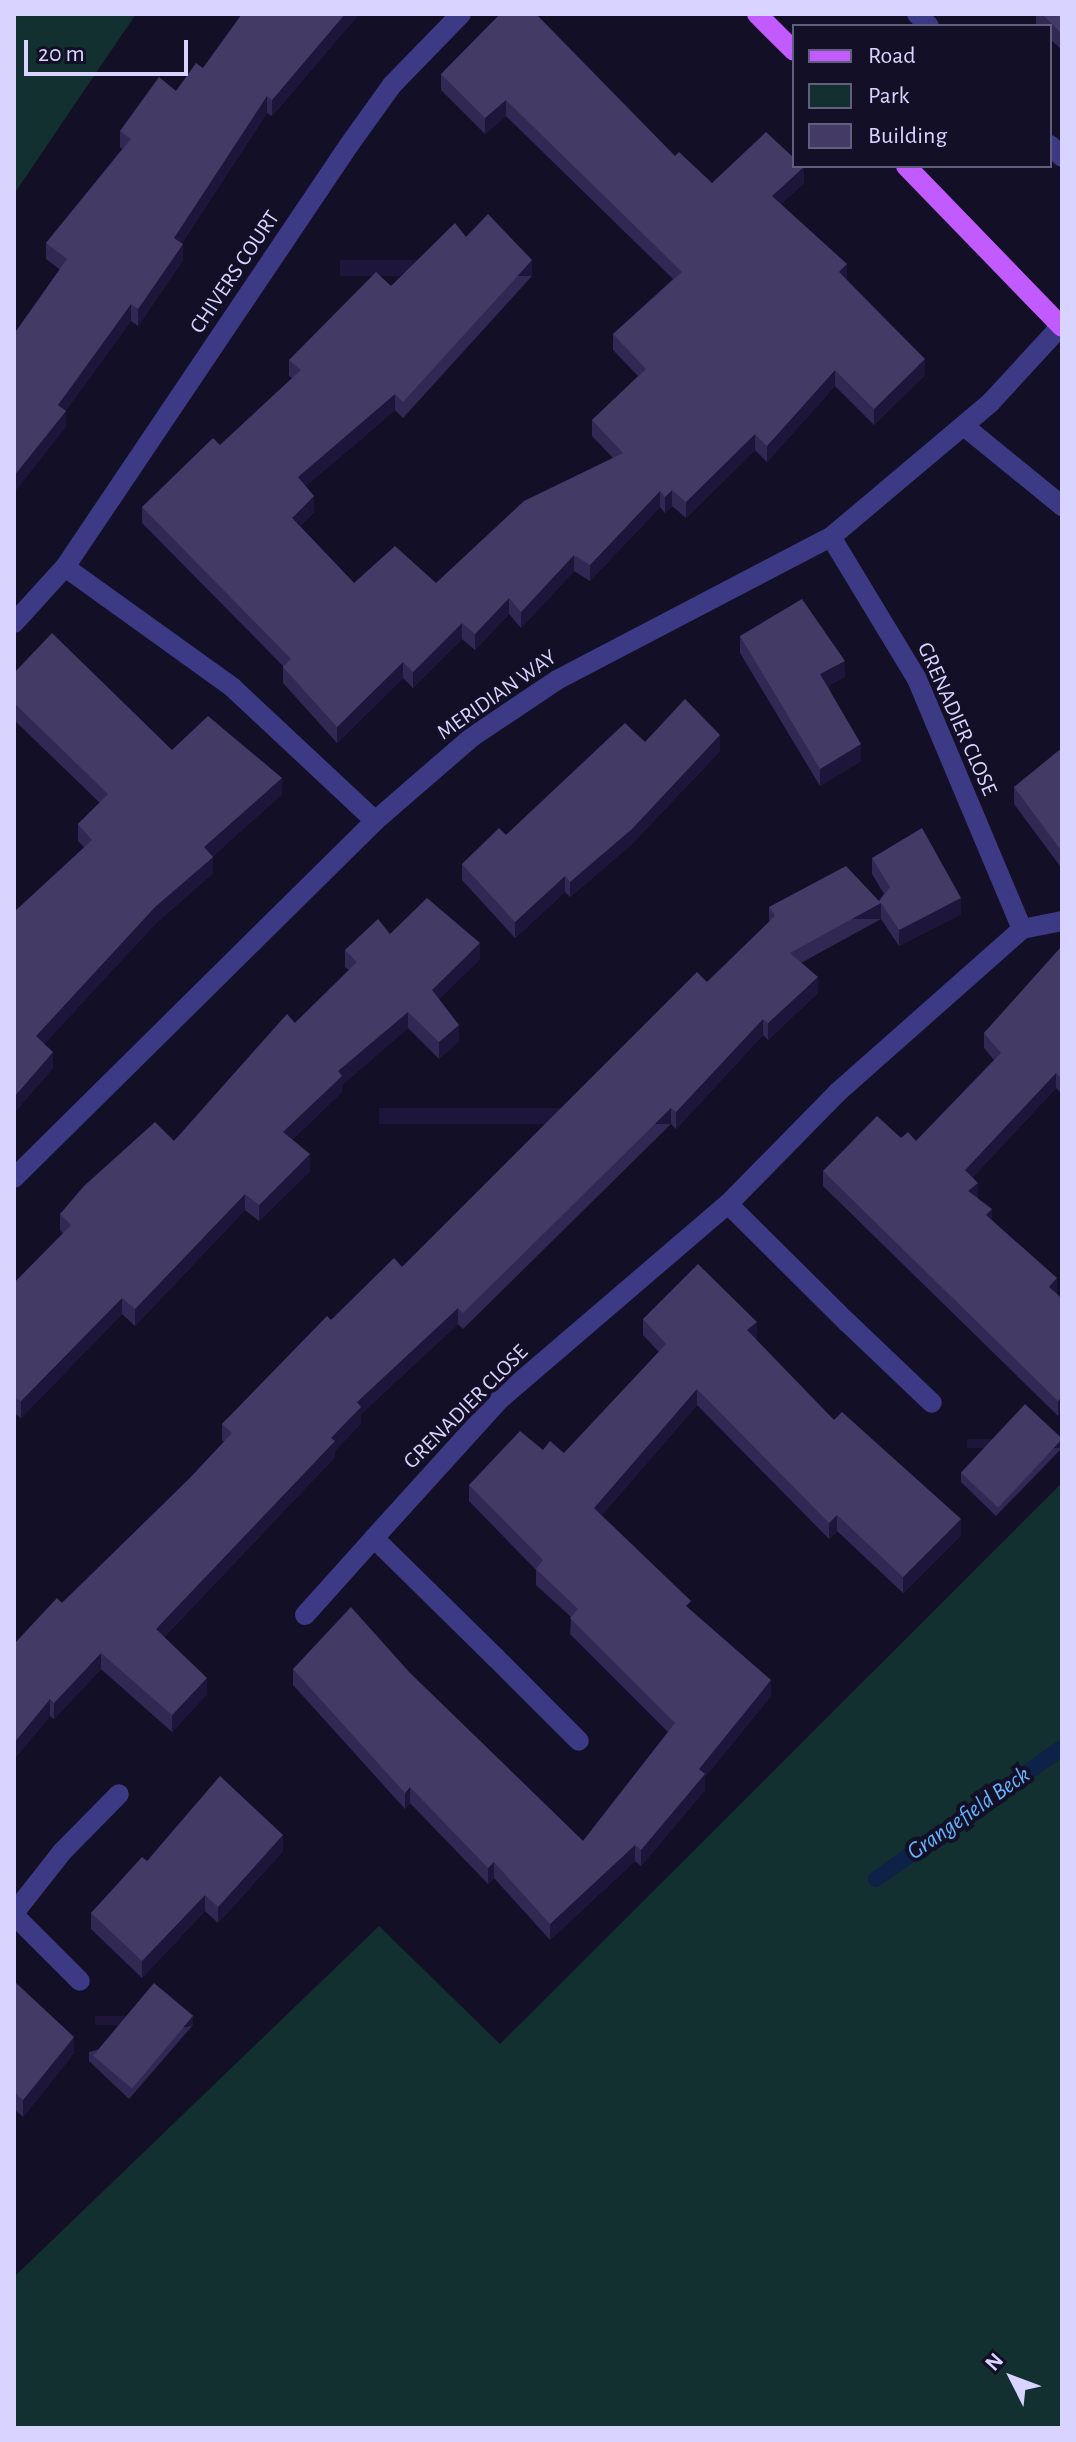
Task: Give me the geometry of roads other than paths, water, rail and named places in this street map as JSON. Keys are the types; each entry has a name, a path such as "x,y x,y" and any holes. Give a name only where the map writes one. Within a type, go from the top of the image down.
{"main road":[{"path":"757,14 792,49"},
{"path":"908,168 1062,327"}],"street":[{"name":"CHIVERS COURT","path":"14,623 65,567 392,85 461,14"},
{"name":"MERIDIAN WAY","path":"14,1178 375,821 472,737 557,680 831,537 964,426 1062,327"},
{"path":"964,426 1062,506"},
{"name":"GRENADIER CLOSE","path":"305,1615 499,1400 728,1204 838,1092 1022,929 917,679 831,537"},
{"path":"65,567 232,687 375,821"},
{"path":"1022,929 1062,921"},
{"path":"728,1204 932,1403"},
{"path":"374,1538 579,1741"},
{"path":"80,1981 14,1914 62,1852 119,1794"}],"waterway":[{"name":"Grangefield Beck","path":"876,1879 1062,1748"}]}
